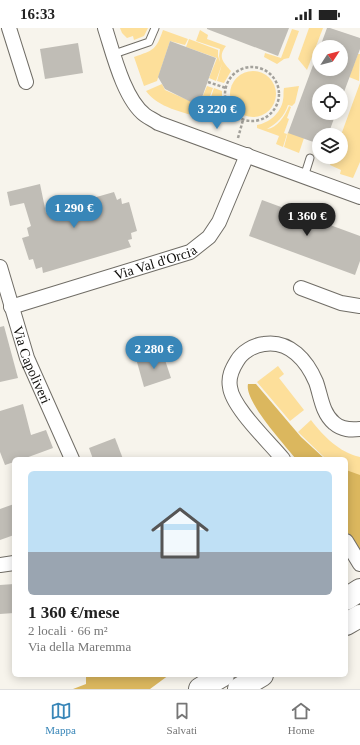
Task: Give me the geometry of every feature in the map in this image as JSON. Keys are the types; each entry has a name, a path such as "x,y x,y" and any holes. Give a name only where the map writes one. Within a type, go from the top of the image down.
{"highway":[{"path":"348,598 360,590"},
{"path":"348,623 360,616"},
{"path":"239,689 259,677"}],"street":[{"path":"9,28 26,82"},
{"path":"105,28 131,100 144,115 158,123 360,197"},
{"name":"Via Val d'Orcia","path":"11,307 190,252 209,237 219,222 247,155"},
{"name":"Via Capoliveri","path":"0,267 27,358 71,457"},
{"path":"301,288 341,303 360,306"},
{"path":"281,457 234,399 230,387 231,372 239,358 248,350 258,345 283,345 295,352 301,357 312,373 325,410 329,417 335,424 345,429 360,429"},
{"path":"0,566 12,563"}],"lane":[{"path":"114,54 149,42 156,28"},
{"path":"304,177 310,158"}],"path":[{"path":"239,65 241,70"},
{"path":"250,67 259,68 268,72 276,83 279,97 277,106 272,113 264,119 256,121 243,120 233,113 228,106 225,98 228,82 233,75 241,70 250,67"},
{"path":"276,83 281,81"},
{"path":"208,82 226,88"},
{"path":"237,140 243,120"}],"shaded area":[{"path":"120,28 148,28 144,36 134,40 133,36 127,38 122,33"},
{"path":"309,28 323,28 318,40 312,40 312,57 307,70 298,59"},
{"path":"292,29 299,31 289,58 284,59 277,64 264,57 265,53 281,58"},
{"path":"163,30 188,39 185,45 170,41 157,81 144,86 134,57 150,51 158,42"},
{"path":"200,30 208,35 207,39 226,46 222,53 222,60 231,71 224,83 217,81 222,64 216,81 209,78 217,58 186,47 189,39 218,50 220,62 220,49 196,41"},
{"path":"358,54 360,54 359,81 349,77"},
{"path":"253,71 266,75 272,81 276,94 272,107 266,113 253,117 240,113 234,107 230,94 234,81 240,75"},
{"path":"360,83 360,162 353,178 340,174 341,170 330,165 348,164 348,128 344,128 346,120 348,120 348,116"},
{"path":"162,84 165,90 199,105 207,86 213,88 202,118 157,102 146,91"},
{"path":"299,86 295,103 292,106 288,105 280,119 267,129 277,124 289,106 291,107 284,133 287,134 283,147 276,144 279,136 257,128 257,125 270,120 280,109 282,105 284,88"},
{"path":"214,88 222,91 222,102 230,115 229,117 207,109"},
{"path":"288,132 304,138 299,153 284,147"},
{"path":"278,366 284,374 279,378 304,410 290,421 257,382"},
{"path":"248,384 256,384 301,437 323,457 294,457 266,423 248,392"},
{"path":"311,420 332,443 345,452 360,457 360,483 348,475 348,457 324,457 298,432"},
{"path":"348,471 360,475 360,551 348,533"},
{"path":"86,677 166,677 150,689 73,689 86,684"}],"building":[{"path":"207,28 289,28 278,56"},
{"path":"327,28 330,28 360,38 360,49 347,84 312,84 312,120 333,120 331,128 312,128 312,142 288,133 312,68 312,76 348,76 348,40 323,40"},
{"path":"170,41 216,58 199,106 165,89 158,77"},
{"path":"78,43 83,73 45,79 40,49"},
{"path":"40,184 46,213 49,212 50,215 94,201 93,198 114,192 117,200 121,198 122,204 129,202 137,231 131,233 132,239 128,240 131,247 43,273 42,267 36,269 33,259 29,260 22,238 29,236 27,228 31,226 24,203 10,206 7,192"},
{"path":"262,200 360,236 360,261 355,275 249,236"},
{"path":"4,326 18,378 0,382 0,327"},
{"path":"163,354 171,378 144,387 137,362"},
{"path":"23,404 31,435 46,430 53,448 28,457 12,457 12,463 5,465 0,452 0,411"},
{"path":"115,438 122,457 92,457 89,448"},
{"path":"12,505 12,536 0,540 0,509"},
{"path":"12,584 12,613 0,614 0,585"}]}
